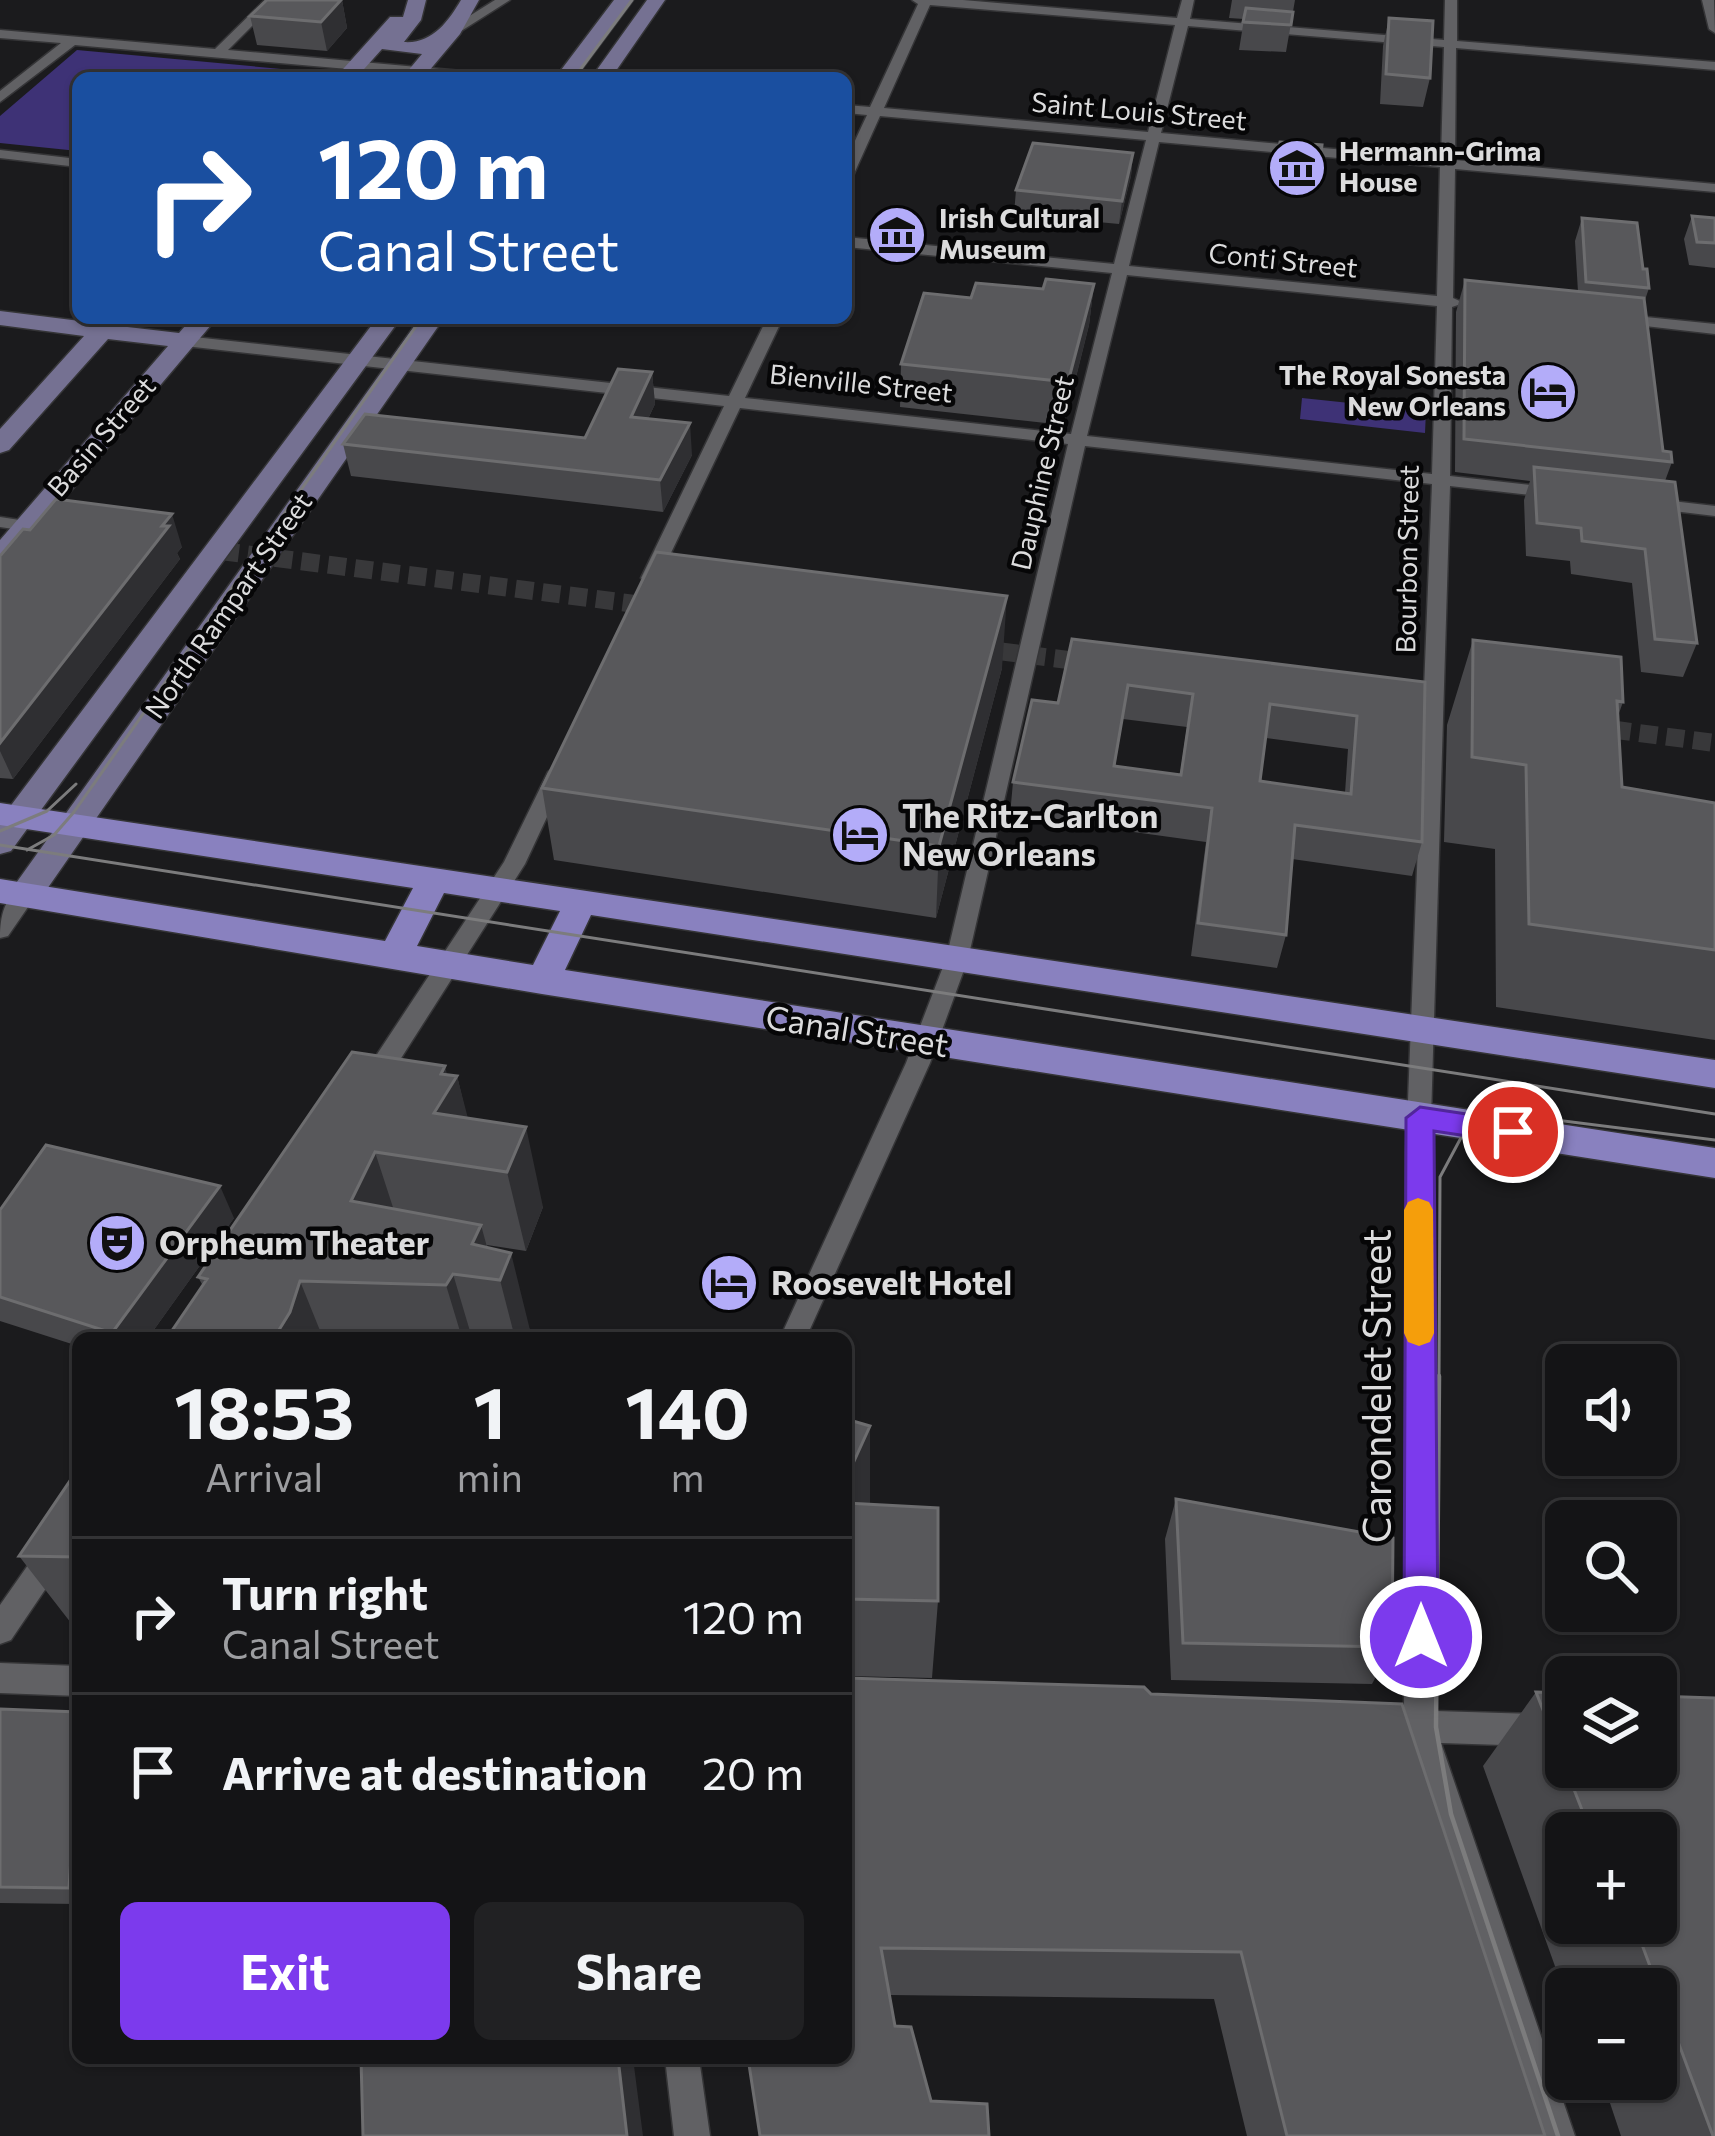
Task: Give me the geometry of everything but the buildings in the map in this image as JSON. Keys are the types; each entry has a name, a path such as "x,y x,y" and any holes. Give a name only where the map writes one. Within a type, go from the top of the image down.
{"main road":[{"path":"417,72 453,30 470,0"},
{"path":"570,72 624,0"},
{"path":"605,72 656,0"},
{"path":"416,1 411,20 390,46 419,49 453,30"},
{"path":"350,72 416,1"},
{"path":"360,72 391,69"},
{"name":"Bienville Street","path":"0,318 72,322"},
{"path":"0,446 107,324"},
{"name":"Bienville Street","path":"107,324 185,341"},
{"name":"Basin Street","path":"0,557 14,524 200,324"},
{"name":"North Rampart Street","path":"6,825 384,324"},
{"name":"North Rampart Street","path":"13,892 74,825 428,324"},
{"path":"6,825 74,825 1715,1074"},
{"path":"394,956 434,880"},
{"name":"Canal Street","path":"13,892 542,981 1715,1163"},
{"path":"542,981 581,902"}],"street":[{"path":"218,53 272,0"},
{"path":"453,30 504,0"},
{"path":"852,163 923,0 1715,66"},
{"name":"Dauphine Street","path":"797,1332 927,1042 957,959 1078,439 1188,0"},
{"name":"Bourbon Street","path":"1420,1118 1451,0"},
{"path":"1708,0 1715,29"},
{"path":"0,34 218,53 342,72"},
{"path":"0,98 73,40"},
{"path":"391,69 402,72"},
{"name":"Saint Louis Street","path":"852,110 1715,188"},
{"path":"0,154 72,162"},
{"name":"Conti Street","path":"852,243 1474,304"},
{"path":"1606,318 1715,329"},
{"path":"642,595 773,324"},
{"name":"Bienville Street","path":"185,341 1582,496"},
{"path":"1627,501 1715,511"},
{"path":"356,1107 497,889 563,761"},
{"path":"0,930 13,892"},
{"name":"Carondelet Street","path":"1420,1118 1420,1726 1557,2136"},
{"path":"0,1630 72,1526"},
{"path":"0,1678 72,1681"},
{"path":"1378,1725 1545,1730"},
{"path":"683,2064 692,2136"}],"shaded area":[{"path":"77,50 314,72 72,72 72,150 0,143 0,116"},
{"path":"1302,398 1426,411 1425,433 1300,419"}],"tunnel":[{"path":"221,551 659,607"},
{"path":"974,648 1100,664"},
{"path":"1586,726 1715,743"}],"tram line":[{"path":"578,72 632,0"},
{"path":"28,849 54,835 74,812 418,324"},
{"path":"0,831 47,811 76,784"},
{"path":"0,845 28,849"},
{"path":"28,849 1715,1114"},
{"path":"1439,1379 1440,1177 1463,1134 1508,1114 1715,1140"},
{"path":"1439,1376 1436,1727 1451,1814 1558,2136"}],"slow traffic":[{"path":"1418,1210 1419,1333"}],"place":[{"name":"Hermann-Grima House","path":"1297,168"},
{"name":"Irish Cultural Museum","path":"897,235"},
{"name":"The Royal Sonesta New Orleans","path":"1548,392"},
{"name":"The Ritz-Carlton New Orleans","path":"860,835"},
{"name":"Orpheum Theater","path":"117,1243"},
{"name":"Roosevelt Hotel","path":"729,1283"}],"route":[{"path":"1421,1637 1420,1118 1513,1132"}]}
